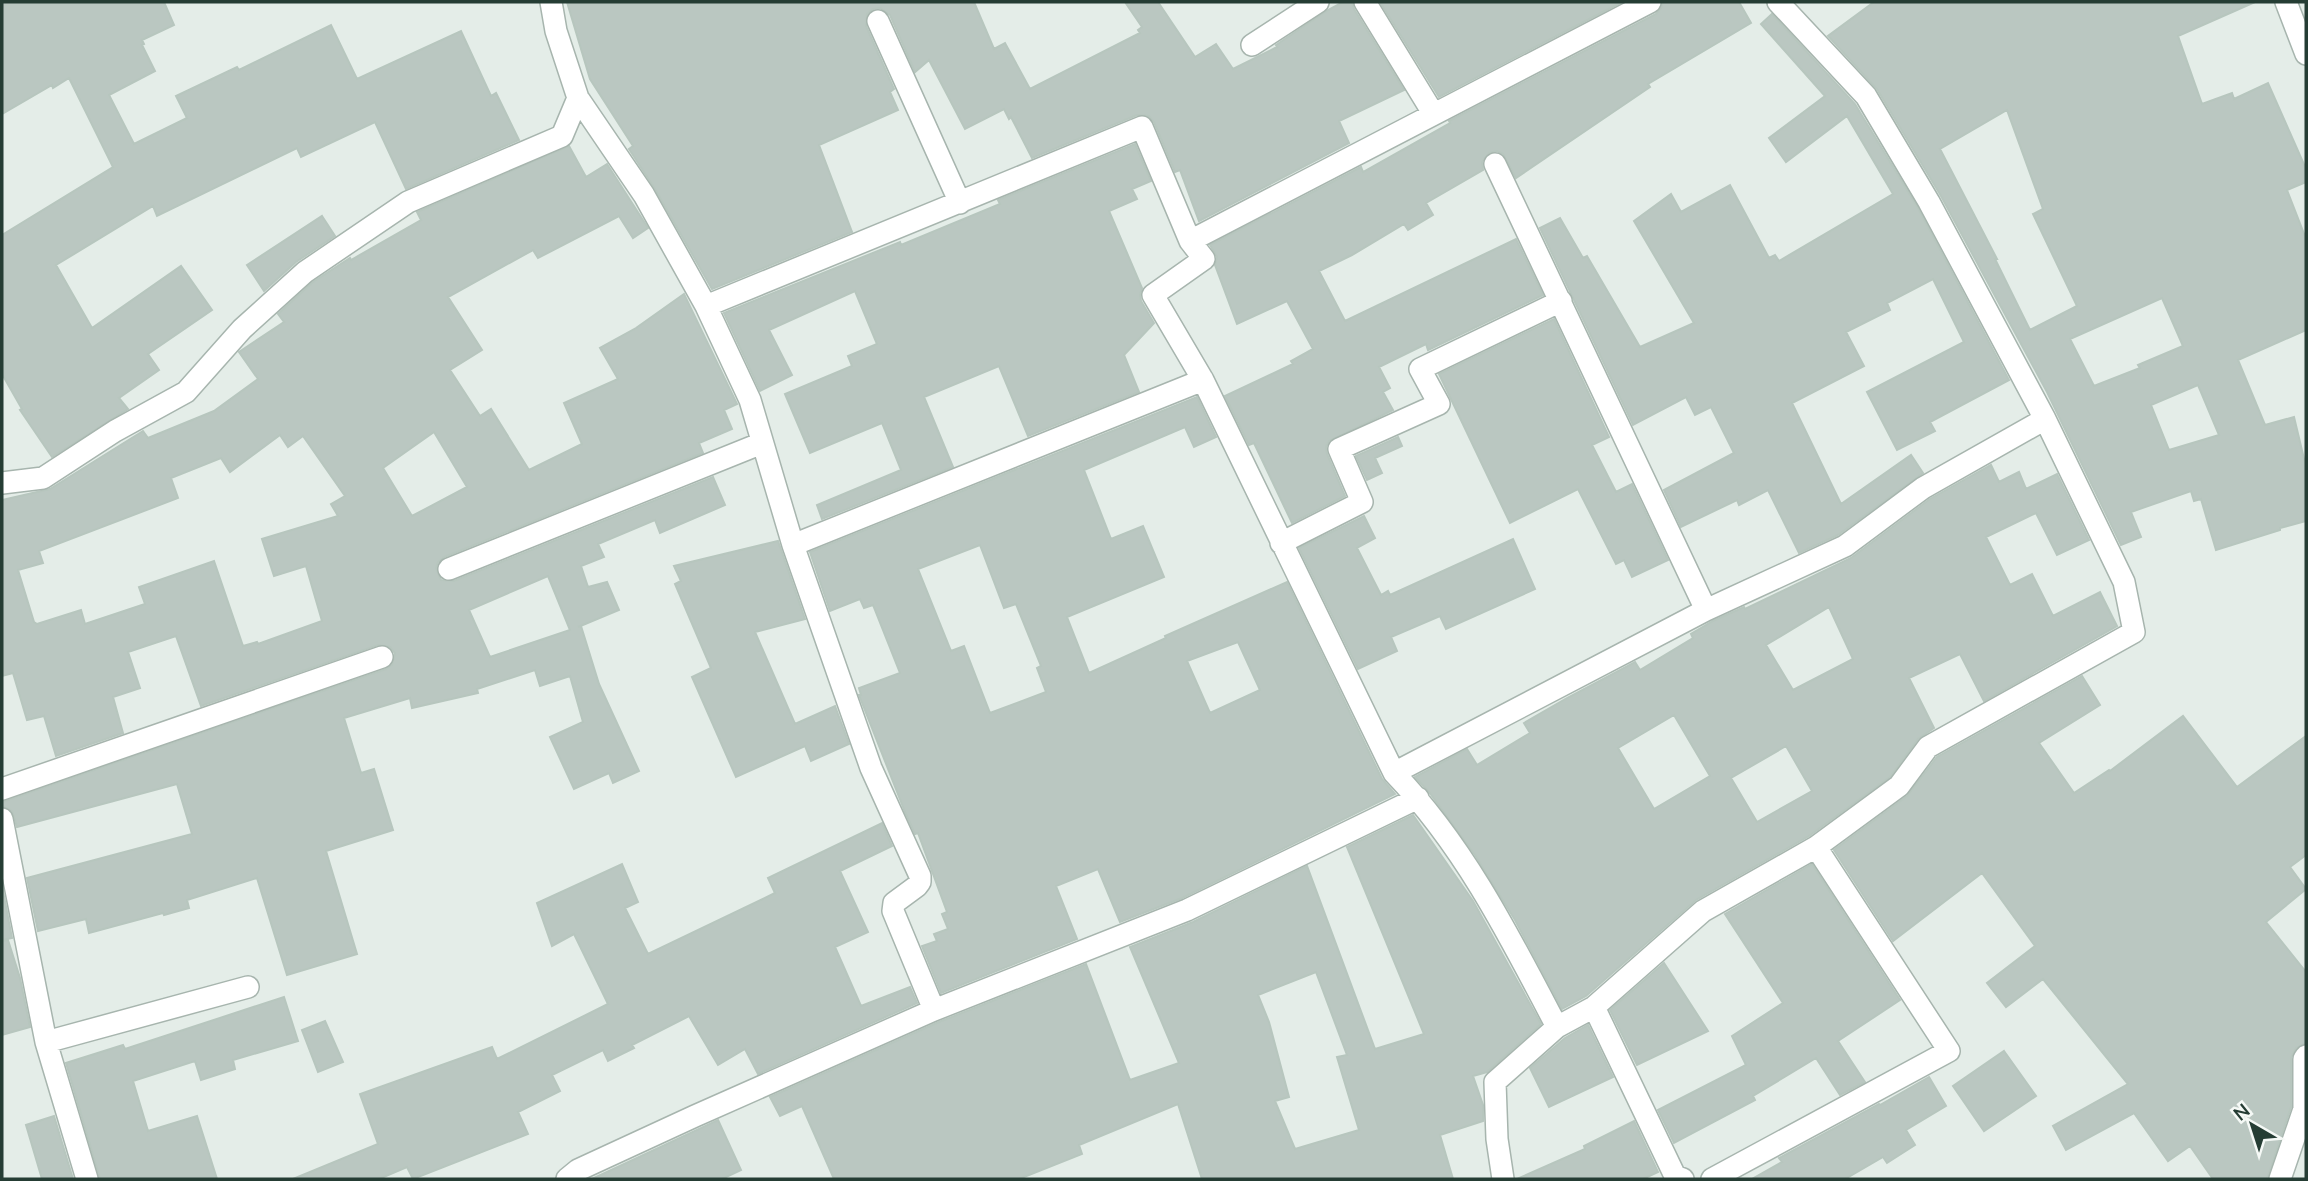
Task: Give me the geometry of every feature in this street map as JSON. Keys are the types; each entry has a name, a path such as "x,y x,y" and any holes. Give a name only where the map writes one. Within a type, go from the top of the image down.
{"street":[{"path":"551,2 556,31 578,98 644,195 706,306 750,400 793,545 871,768 920,876 917,886 894,903 893,911 934,1010"},
{"path":"1252,45 1318,2"},
{"path":"1365,2 1433,113"},
{"path":"1190,241 1650,2"},
{"path":"1503,1179 1497,1139 1495,1082 1557,1027 1594,1007 1703,911 1816,847 1899,786 1928,747 2134,632 2124,582 2045,419 1929,202 1866,96 1778,2"},
{"path":"2286,2 2306,54"},
{"path":"878,21 960,203"},
{"path":"2,483 43,478 115,431 186,393 242,329 306,272 408,202 562,136 578,98"},
{"path":"706,306 1142,127 1190,241 1204,260 1153,295 1203,380 1394,773 1418,798 1454,844 1503,922 1557,1027"},
{"path":"1495,164 1706,610"},
{"path":"1281,543 1362,502 1339,449 1439,404 1420,369 1561,300"},
{"path":"793,545 1203,380"},
{"path":"1394,773 1706,610 1845,546 1923,488 2045,419"},
{"path":"449,569 762,443"},
{"path":"2,789 382,657"},
{"path":"567,1179 578,1170 695,1116 934,1010 1187,910 1418,798"},
{"path":"2,825 46,1042 87,1179"},
{"path":"1712,1179 1949,1051 1816,847"},
{"path":"46,1042 248,987"},
{"path":"1594,1007 1675,1176 1683,1179"},
{"path":"2280,1179 2304,1109 2306,1056"}],"building":[{"path":"2,2 164,2 174,25 142,40 155,71 109,95 134,144 187,118 176,96 237,67 239,70 331,25 357,79 461,31 491,96 496,93 519,140 406,189 375,122 301,157 297,148 157,216 153,206 56,265 92,328 181,266 212,310 148,354 159,370 119,398 128,409 52,457 20,410 22,409 2,374 2,235 113,167 69,78 2,114"},
{"path":"567,2 974,2 994,49 1005,43 1030,89 1140,33 1138,30 1142,27 1125,2 1158,2 1195,57 1216,44 1233,69 1277,47 1276,45 1328,10 1343,2 1352,2 1404,90 1339,121 1349,143 1199,221 1180,170 1175,172 1149,116 1137,115 1032,158 1011,117 1009,119 1004,109 965,129 929,60 915,72 890,15 880,8 873,9 867,14 866,26 894,89 890,92 898,110 819,145 852,232 712,289 629,149 633,146 590,79"},
{"path":"1380,2 1622,2 1439,97"},
{"path":"1663,2 1739,2 1751,23 1648,84 1650,87 1516,178 1503,154 1497,151 1489,153 1482,162 1483,170 1426,203 1433,215 1408,230 1404,224 1319,271 1345,321 1516,239 1543,295 1428,350 1426,344 1379,367 1390,388 1383,392 1393,410 1329,441 1327,454 1345,496 1292,523 1254,443 1249,445 1225,396 1293,364 1291,361 1313,349 1287,301 1237,324 1215,265 1217,257 1210,245 1361,167 1363,172 1450,123 1449,121 1656,14"},
{"path":"1874,2 2255,2 2178,36 2202,104 2232,93 2234,99 2268,83 2306,169 2306,182 2287,190 2306,239 2306,330 2238,360 2265,425 2294,417 2306,467 2306,521 2216,550 2201,499 2194,501 2191,491 2131,512 2141,537 2121,545 2047,392 1941,196 1877,89 1828,36","holes":["2007,110 2043,209 2033,214 2077,306 2030,330 1940,149","2162,298 2183,346 2138,365 2140,368 2094,386 2070,339","2198,385 2219,435 2169,450 2151,405"]},
{"path":"1772,14 1855,104 1918,208 2009,380 1930,422 1935,431 1897,450 1867,392 1964,342 1933,279 1887,303 1890,310 1846,332 1864,366 1792,403 1841,504 1911,455 1923,473 1838,535 1799,553 1768,490 1739,505 1737,500 1681,527 1664,490 1734,453 1711,407 1695,415 1686,397 1633,425 1540,228 1560,218 1583,258 1587,256 1640,347 1694,323 1634,221 1671,194 1681,212 1730,185 1769,258 1775,255 1779,261 1893,194 1847,116 1786,162 1769,138 1825,96 1761,24"},
{"path":"1135,144 1151,181 1132,189 1137,199 1109,211 1142,288 1141,301 1154,323 1124,355 1139,392 1028,436 999,366 924,397 953,467 822,519 817,505 901,470 882,423 810,453 785,394 852,366 848,356 877,344 855,291 769,330 792,375 760,391 724,313 900,242 901,245 1000,204 998,200"},
{"path":"569,146 586,177 607,164 648,228 633,238 619,216 538,258 533,250 448,297 482,350 450,370 480,416 491,409 529,470 582,444 564,403 618,379 600,348 636,328 684,294 737,404 724,410 732,429 699,443 703,453 444,557 436,568 441,580 454,581 713,477 725,505 660,533 655,520 598,544 604,557 581,566 588,587 607,582 619,610 578,627 581,626 599,684 639,771 613,783 609,773 574,789 550,737 583,722 570,676 540,686 535,670 477,689 478,693 412,708 410,698 344,718 361,773 374,769 393,830 326,851 357,954 287,975 257,878 187,900 189,908 164,915 163,913 89,933 86,919 38,931 27,878 192,834 177,784 17,827 12,811 2,806 2,802 386,669 392,665 395,653 390,647 378,645 201,706 176,636 128,652 140,688 113,697 123,733 56,756 44,716 27,720 13,673 2,676 2,500 50,489 143,431 148,438 214,411 258,379 239,352 284,322 278,314 313,282 350,258 351,260 421,220 417,212","holes":["434,432 467,487 412,516 383,468","280,435 288,447 303,436 345,496 331,504 338,516 262,539 274,576 306,566 322,621 258,644 257,642 243,646 214,561 139,587 145,604 85,624 81,610 37,624 34,622 18,570 43,563 39,551 178,498 171,478 221,458 230,472","548,576 570,630 490,657 469,610"]},
{"path":"322,216 335,236 296,262 264,291 247,265"},
{"path":"1554,319 1609,437 1592,445 1616,492 1632,484 1668,560 1632,577 1624,560 1616,564 1578,489 1510,523 1439,374"},
{"path":"1197,397 1216,437 1194,447 1185,427 1084,470 1111,539 1143,526 1164,577 1067,617 1089,673 1287,582 1382,779 1395,794 1182,898 1120,922 1098,869 1056,886 1077,939 941,993 922,946 937,941 934,934 948,929 942,914 947,912 918,833 915,834 905,812 859,695 859,688 900,673 873,605 864,608 860,599 830,611 810,552","holes":["980,545 1004,608 1016,604 1041,666 1037,668 1046,692 990,713 964,646 951,651 918,569","1238,642 1260,690 1210,713 1187,661"]},
{"path":"1398,437 1402,446 1375,458 1382,473 1367,480 1356,456"},
{"path":"1991,465 1999,482 2019,472 2026,489 2057,474 2089,540 2057,555 2036,513 1986,537 2010,585 2032,574 2053,616 2100,592 2117,626 1984,701 1960,654 1909,678 1934,728 1918,739 1890,777 1809,836 1696,900 1586,996 1562,1009 1515,920 1475,855 1415,777 1467,749 1477,765 1530,733 1524,723 1635,662 1640,670 1693,638 1691,634 1713,621 1744,607 1745,609 1851,558 1930,499","holes":["1829,607 1853,659 1793,690 1766,645","1674,715 1710,776 1654,809 1618,748","1786,746 1812,791 1757,822 1731,778"]},
{"path":"1364,516 1375,538 1357,548 1381,595 1388,591 1390,595 1513,539 1535,589 1446,629 1440,616 1391,637 1397,651 1358,669 1299,548"},
{"path":"778,541 805,619 755,632 795,724 835,706 849,744 811,761 805,746 736,777 692,677 711,668 675,584 681,581 674,566"},
{"path":"2082,676 2100,705 2039,743 2074,793 2110,771 2183,716 2237,787 2306,736 2306,855 2290,867 2306,889 2266,922 2306,972 2306,1043 2296,1048 2291,1058 2291,1107 2267,1179 2213,1179 2190,1146 2168,1161 2134,1113 2066,1150 2053,1126 2128,1084 2043,979 2006,1007 1987,983 2035,946 1982,873 1893,941 1834,850 1907,796 1937,757"},
{"path":"1413,815 1473,901 1541,1024 1487,1072 1473,1076 1483,1105 1483,1121 1440,1135 1453,1179 1202,1179 1178,1104 1079,1145 1082,1154 1019,1179 834,1179 802,1106 780,1116 770,1097 939,1022 1086,964 1130,1080 1179,1063 1130,947 1193,922 1307,866 1375,1049 1424,1034 1347,847","holes":["1316,972 1347,1055 1337,1057 1359,1130 1295,1149 1275,1101 1289,1097 1269,1022 1258,995"]},
{"path":"882,823 892,846 840,871 868,932 835,947 861,1006 910,987 917,1003 758,1074 745,1049 718,1065 689,1016 632,1045 634,1048 608,1061 603,1050 552,1075 560,1091 518,1112 528,1134 413,1179 407,1167 379,1179 293,1179 378,1144 360,1094 492,1047 497,1059 608,1004 574,934 552,946 537,903 622,864 638,902 625,908 648,954 775,893 768,878"},
{"path":"1812,864 1900,1000 1838,1041 1865,1082 1840,1095 1816,1058 1753,1096 1755,1100 1674,1143 1658,1110 1746,1065 1732,1036 1783,1003 1725,914"},
{"path":"2,886 12,938 2,940"},
{"path":"8,940 20,978 30,1027 2,1035 2,941"},
{"path":"1664,963 1708,1031 1637,1065 1610,1010"},
{"path":"284,997 298,1041 233,1060 235,1069 201,1080 195,1061 133,1081 148,1131 197,1116 217,1179 100,1179 66,1063 123,1045 125,1049"},
{"path":"325,1021 343,1062 318,1072 302,1030"},
{"path":"1588,1025 1613,1077 1549,1107 1530,1068 1565,1038"},
{"path":"2004,1051 2036,1096 1984,1131 1953,1086"},
{"path":"1929,1077 1946,1106 1906,1130 1915,1145 1887,1163 1883,1157 1845,1179 1752,1179 1782,1162 1779,1158"},
{"path":"54,1116 73,1179 42,1179 26,1125"},
{"path":"718,1120 741,1170 722,1179 592,1179"},
{"path":"1634,1121 1658,1172 1643,1179 1517,1179 1585,1149 1584,1146"}]}
